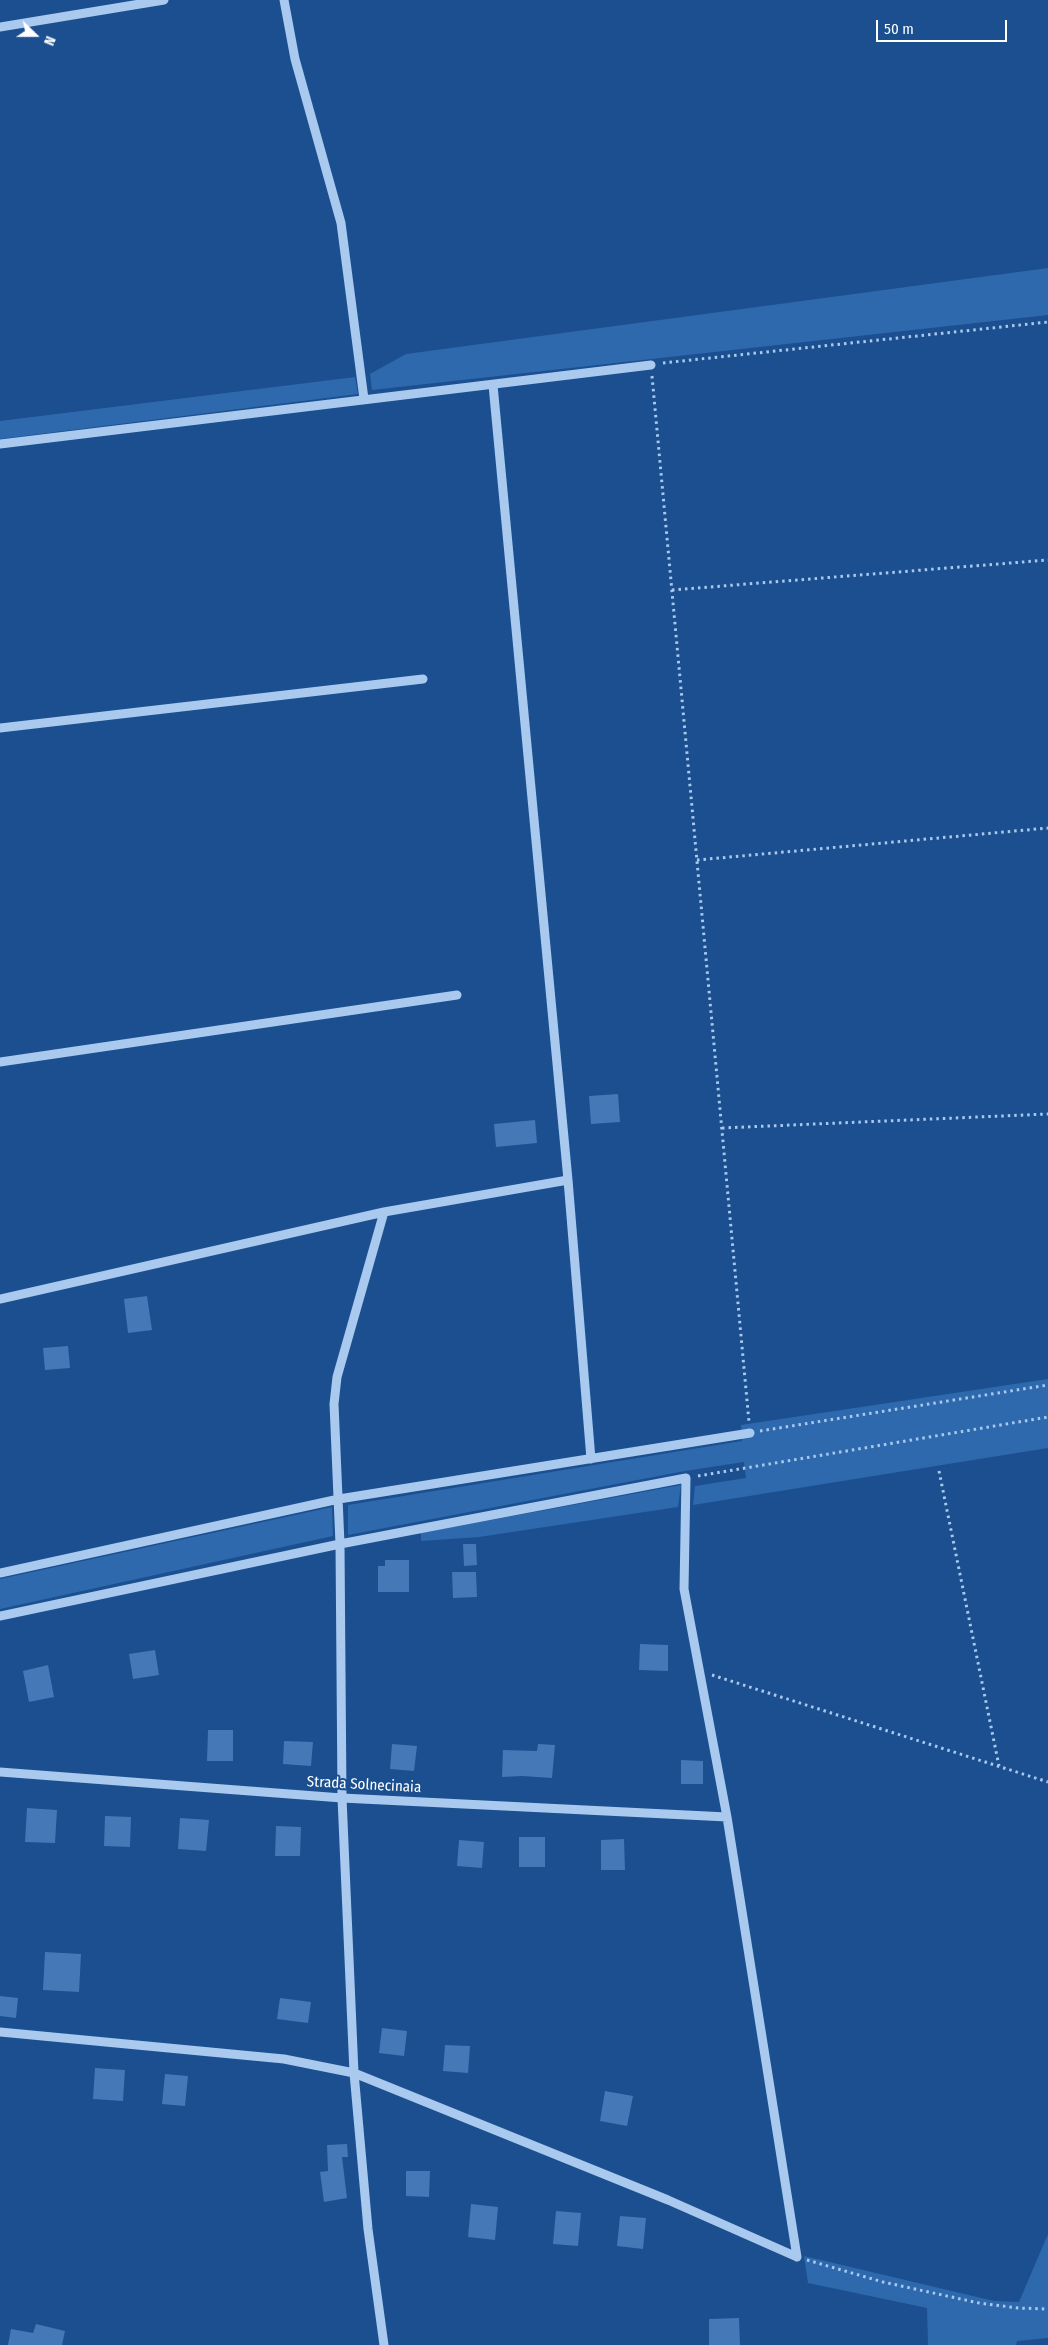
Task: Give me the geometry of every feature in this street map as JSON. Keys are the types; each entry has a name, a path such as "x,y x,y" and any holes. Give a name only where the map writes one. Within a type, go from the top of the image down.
{"street":[{"path":"0,27 164,0"},
{"path":"284,0 295,59 341,223 364,399"},
{"path":"0,444 364,399 493,386 651,365"},
{"path":"493,386 568,1180 591,1459"},
{"path":"0,728 423,679"},
{"path":"0,1062 458,995"},
{"path":"0,1300 384,1212 568,1180"},
{"path":"384,1212 337,1377 334,1404 340,1544 342,1798 354,2073 368,2229 384,2345"},
{"path":"0,1573 339,1499 750,1433"},
{"path":"0,1616 340,1544 686,1478 684,1589 728,1817 797,2258"},
{"name":"Strada Solnecinaia","path":"0,1772 342,1798 728,1817"},
{"path":"0,2032 284,2059 354,2073 668,2200 797,2258"}],"path":[{"path":"1048,322 651,365 750,1433 1048,1385"},
{"path":"672,590 1048,560"},
{"path":"697,860 1048,828"},
{"path":"722,1128 1048,1114"},
{"path":"686,1478 1048,1418"},
{"path":"939,1471 999,1766"},
{"path":"700,1671 1048,1782"},
{"path":"797,2258 883,2282 979,2303 1018,2308 1048,2309"}],"shaded area":[{"path":"1048,268 1048,315 372,390 370,374 406,354"},
{"path":"355,377 358,394 0,439 0,421"},
{"path":"1048,1379 1048,1448 693,1505 695,1486 746,1478 744,1462 685,1471 348,1535 348,1505 742,1441 741,1425"},
{"path":"681,1485 678,1507 479,1537 421,1541 421,1533"},
{"path":"332,1507 333,1536 0,1609 0,1579"},
{"path":"1048,2234 1048,2338 1017,2341 1016,2345 928,2345 927,2308 808,2283 804,2256 994,2301 1019,2302"}],"building":[{"path":"618,1094 620,1122 591,1124 589,1096"},
{"path":"535,1120 537,1143 496,1147 494,1124"},
{"path":"147,1296 152,1330 128,1333 124,1299"},
{"path":"68,1346 70,1368 45,1370 43,1348"},
{"path":"463,1544 476,1544 477,1565 464,1566"},
{"path":"385,1560 409,1560 409,1592 378,1592 378,1566 385,1566"},
{"path":"452,1572 476,1572 477,1597 453,1598"},
{"path":"640,1644 668,1645 668,1671 639,1670"},
{"path":"155,1650 159,1675 133,1679 129,1654"},
{"path":"48,1665 54,1697 29,1702 23,1671"},
{"path":"208,1730 233,1730 233,1761 207,1761"},
{"path":"284,1741 313,1742 311,1766 283,1764"},
{"path":"392,1744 417,1746 414,1771 390,1769"},
{"path":"538,1744 555,1745 552,1778 502,1777 503,1750 537,1751"},
{"path":"681,1760 703,1761 703,1784 681,1784"},
{"path":"27,1808 57,1810 55,1843 25,1842"},
{"path":"105,1816 131,1817 130,1847 104,1846"},
{"path":"180,1818 209,1820 206,1851 178,1849"},
{"path":"276,1826 301,1827 300,1856 275,1856"},
{"path":"519,1837 545,1837 545,1867 519,1867"},
{"path":"624,1839 625,1870 601,1870 601,1840"},
{"path":"459,1840 484,1842 482,1868 457,1866"},
{"path":"45,1952 81,1954 79,1992 43,1990"},
{"path":"0,1996 18,1998 16,2018 0,2016"},
{"path":"280,1998 311,2002 308,2023 277,2019"},
{"path":"382,2028 407,2031 404,2056 379,2053"},
{"path":"445,2045 470,2046 468,2073 443,2071"},
{"path":"95,2068 125,2070 123,2101 93,2099"},
{"path":"165,2074 188,2076 185,2106 162,2104"},
{"path":"605,2091 633,2096 627,2126 600,2121"},
{"path":"347,2144 348,2157 342,2157 347,2198 324,2202 320,2172 328,2171 327,2145"},
{"path":"406,2171 430,2171 429,2197 406,2196"},
{"path":"471,2204 498,2207 495,2240 468,2237"},
{"path":"556,2211 581,2213 578,2246 553,2244"},
{"path":"620,2216 646,2218 643,2249 617,2246"},
{"path":"739,2318 740,2345 709,2345 709,2319"},
{"path":"36,2324 65,2331 62,2345 8,2345 11,2329 33,2333"}]}
